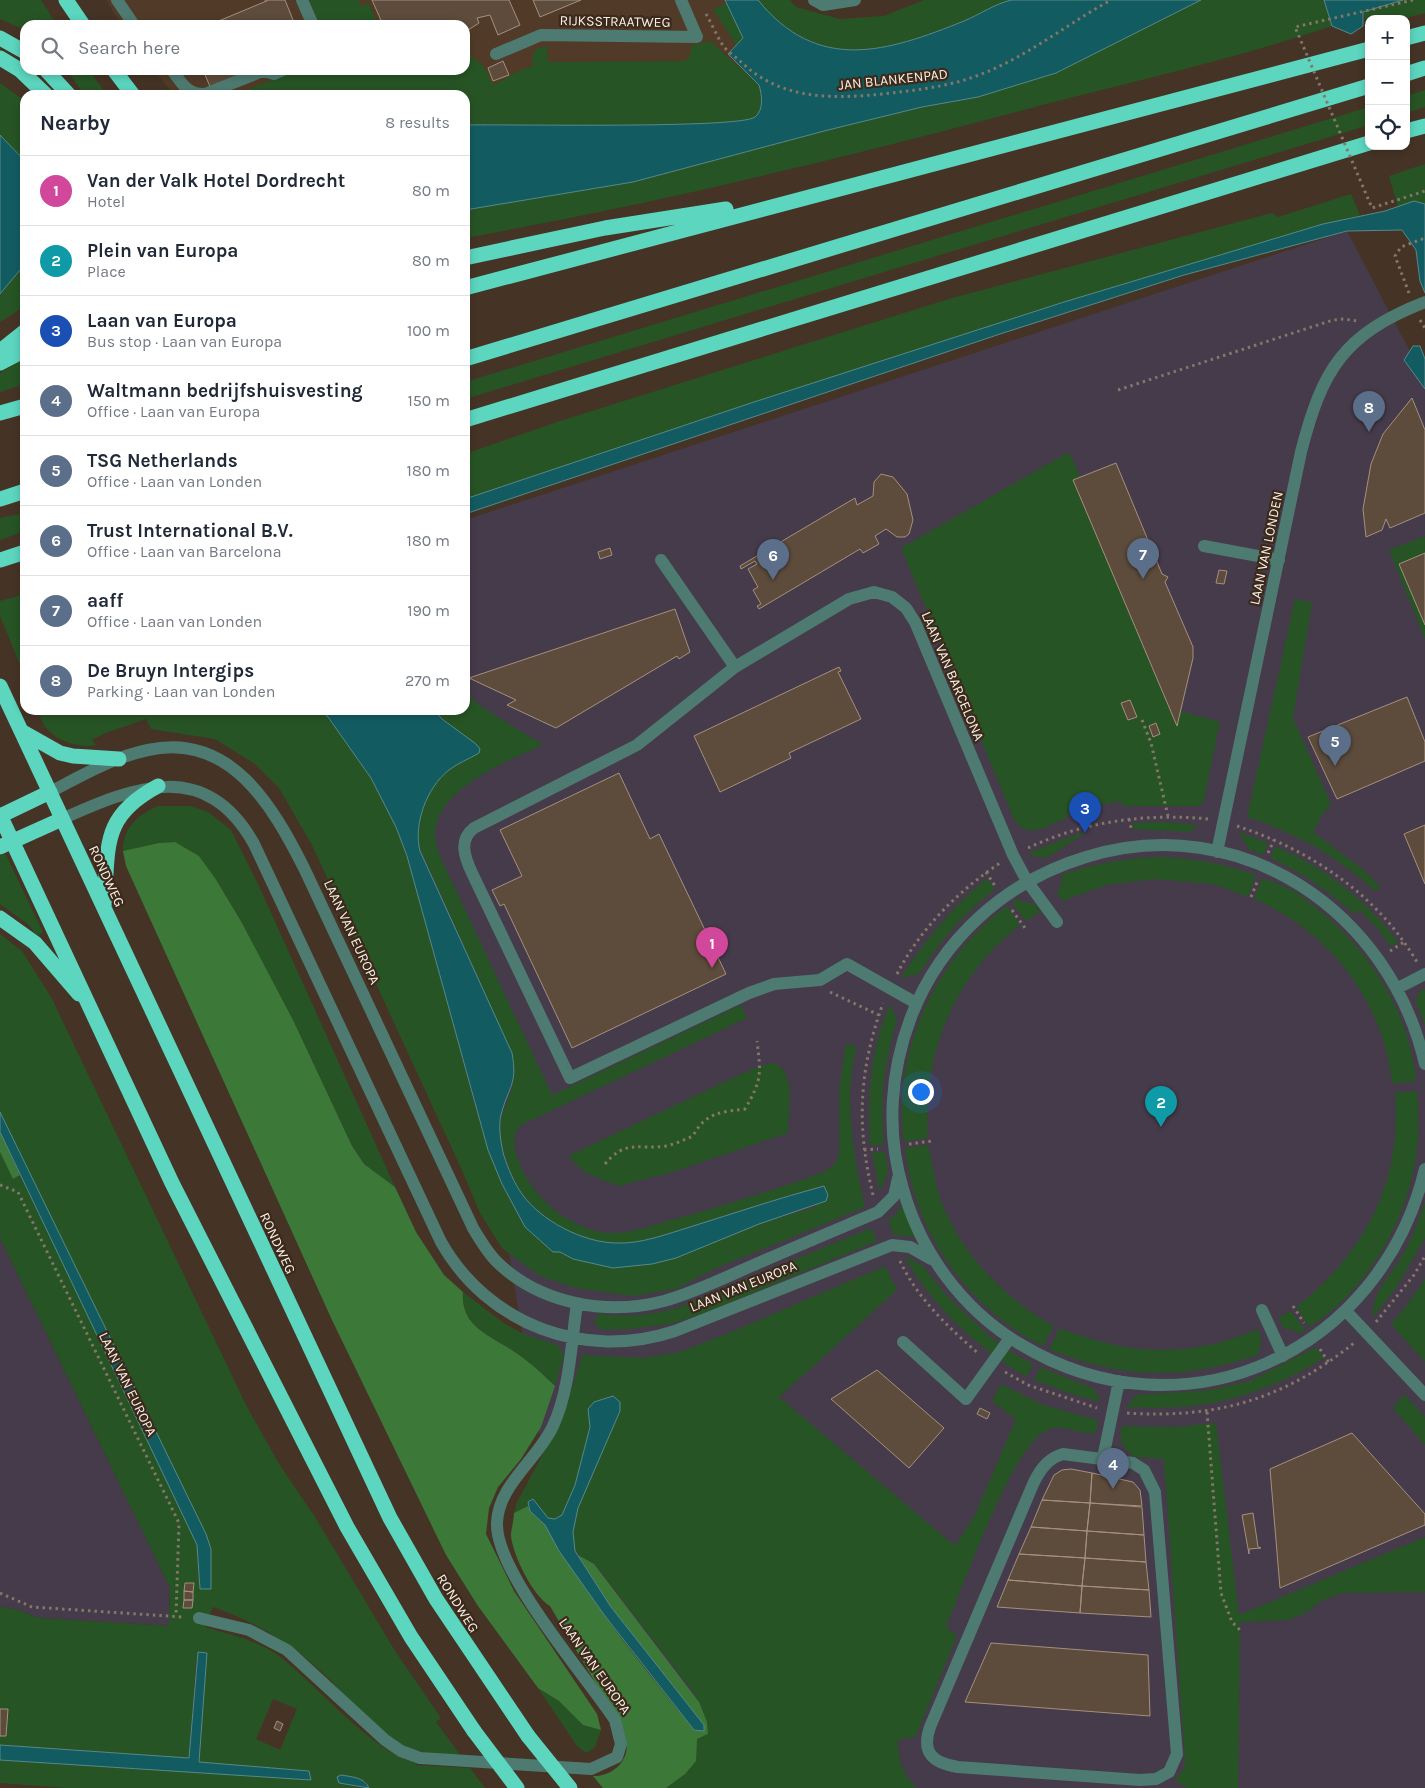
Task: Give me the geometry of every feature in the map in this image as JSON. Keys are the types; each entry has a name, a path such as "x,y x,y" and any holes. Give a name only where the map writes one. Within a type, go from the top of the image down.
{"highway":[{"path":"66,0 80,20"},
{"path":"1410,37 1425,33"},
{"path":"0,38 20,49"},
{"path":"470,287 799,198 1365,50"},
{"path":"0,58 20,70"},
{"path":"1410,73 1425,68"},
{"path":"25,75 41,90"},
{"path":"51,75 64,90"},
{"path":"118,75 129,90"},
{"path":"470,357 1365,87"},
{"path":"1410,131 1425,126"},
{"path":"470,418 1365,144"},
{"path":"470,257 605,228 799,198"},
{"path":"0,351 20,335"},
{"path":"0,363 20,353"},
{"path":"0,413 20,407"},
{"path":"0,499 20,493"},
{"path":"0,560 20,554"},
{"name":"RONDWEG","path":"0,686 390,1518 436,1599 528,1736 570,1788"},
{"path":"21,731 60,753 72,756 118,759"},
{"path":"103,907 112,830 119,817 136,798 158,786"},
{"name":"LAAN VAN EUROPA","path":"0,816 50,792"},
{"path":"0,816 6,844 92,1008 172,1183 347,1526 411,1637 474,1732 517,1788"},
{"name":"LAAN VAN EUROPA","path":"6,844 62,819"},
{"path":"0,918 34,943 92,1008"}],"street":[{"path":"117,0 131,20"},
{"path":"302,0 311,20"},
{"name":"RIJKSSTRAATWEG","path":"496,54 541,35 697,37 682,0"},
{"path":"814,0 823,5 855,0"},
{"path":"176,75 189,90"},
{"path":"215,90 253,75"},
{"name":"LAAN VAN LONDEN","path":"1217,852 1309,423 1326,377 1338,358 1369,331 1420,304"},
{"path":"1204,546 1279,560"},
{"path":"661,560 735,667"},
{"name":"LAAN VAN BARCELONA","path":"810,982 788,982 763,987 570,1078 472,873 464,851 466,835 474,828 637,745 735,667 857,596 874,592 892,597 906,608 915,622 1013,855 1027,881 1057,922"},
{"name":"LAAN VAN EUROPA","path":"50,792 118,759 160,748 185,749 204,754 238,772 266,800 304,868 462,1206 486,1248 511,1275 528,1285 577,1304 610,1308 662,1301 699,1288 878,1212 894,1196 899,1176"},
{"name":"LAAN VAN EUROPA","path":"62,819 113,796 158,786 194,791 210,798 233,813 247,832 430,1219 460,1271 484,1297 511,1314 542,1328 572,1337 609,1342 644,1340 660,1336 892,1245 910,1247 935,1262"},
{"name":"LAAN VAN EUROPA","path":"1425,1064 1411,1016 1398,988 1368,944 1351,924 1323,900 1282,875 1242,858 1217,852 1167,846 1118,849 1066,863 1027,881 995,903 958,938 937,965 916,1003 904,1035 893,1091 892,1120 899,1176 916,1227 935,1262 971,1306 1010,1338 1058,1364 1084,1374 1119,1382 1169,1385 1211,1381 1245,1372 1283,1356 1328,1328 1369,1287 1397,1245 1409,1221 1425,1168"},
{"path":"810,982 829,976 847,964 916,1003"},
{"path":"1398,988 1425,974"},
{"name":"LAAN VAN EUROPA","path":"199,1618 248,1630 286,1650 385,1740 401,1751 420,1758 590,1769 612,1760 619,1753 621,1744 615,1720 522,1590 506,1559 497,1535 498,1514 507,1491 536,1454 554,1425 564,1389 577,1304"},
{"path":"1262,1310 1283,1356"},
{"path":"1346,1311 1425,1396"},
{"path":"903,1342 966,1400 1010,1338"},
{"path":"1103,1458 1119,1382"},
{"path":"1064,1454 1103,1458 1138,1466 1148,1476 1155,1492 1176,1747 1173,1767 1164,1777 1148,1780 958,1767 936,1761 928,1750 926,1743 929,1732 1039,1472 1050,1460 1064,1454"}],"path":[{"name":"JAN BLANKENPAD","path":"703,8 725,47 764,81 795,93 825,97 929,89 981,74 1042,44 1084,15 1111,0"},
{"path":"1413,0 1295,27 1372,208 1425,191"},
{"path":"1420,304 1396,260 1397,250 1425,238"},
{"path":"1118,390 1333,320 1344,318 1358,321"},
{"path":"1413,325 1425,319"},
{"path":"1142,720 1151,743 1168,816"},
{"path":"878,1212 864,1150 862,1104 864,1067 879,1015 902,964 922,934 946,906 986,872 1013,855 1074,830 1129,819 1168,816 1222,822 1237,826 1295,849 1328,868 1358,892 1386,919 1425,974"},
{"path":"1129,819 1131,828"},
{"path":"1237,826 1238,820"},
{"path":"1251,897 1255,889"},
{"path":"1389,952 1404,942"},
{"path":"810,982 879,1015"},
{"path":"605,1164 619,1150 633,1145 667,1146 674,1144 693,1136 700,1122 710,1116 745,1109 756,1091 761,1072 757,1041"},
{"name":"LAAN VAN EUROPA","path":"0,1185 18,1192 179,1523 176,1616"},
{"path":"892,1245 907,1275 924,1299 972,1348 992,1363 1028,1385 1080,1403 1113,1412 1154,1415 1207,1412 1247,1402 1289,1386 1329,1363 1366,1333 1392,1305 1425,1256"},
{"path":"1207,1412 1221,1593 1232,1622 1240,1630"},
{"path":"0,1593 32,1607 199,1618"}],"shaded area":[{"path":"106,0 742,0 777,127 470,149 470,90 170,90 158,75 470,75 470,20 119,20"},
{"path":"1347,231 1425,380 1425,1788 763,1788 579,1559 549,1491 468,1010 374,715 470,715 470,518"},
{"path":"0,1238 170,1588 169,1626 39,1618 15,1609 0,1607"}],"green space":[{"path":"0,0 41,0 54,20 20,20 20,28 0,19"},
{"path":"309,0 358,0 361,6 369,3 376,20 318,20"},
{"path":"758,0 790,0 796,7 840,19 884,16 924,0 1012,0 946,29 913,40 880,48 848,50 816,43 786,27"},
{"path":"1201,0 1324,0 1332,26 1188,68 755,178 611,210 470,237 470,209 633,182 828,130 922,107 978,97 1056,73"},
{"path":"1403,0 1425,0 1425,13 1410,17 1410,15 1365,15 1365,18 1363,12"},
{"path":"727,3 743,38 736,45 713,9"},
{"path":"710,41 759,85 761,106 755,117 740,121 667,125 470,125 470,90 246,90 286,75 470,75 470,54 484,67 494,85 521,70 533,66 532,56 536,49 547,46 548,62 685,61 690,56 691,46"},
{"path":"70,75 93,75 103,90 81,90"},
{"path":"0,83 20,97 20,156 0,135"},
{"path":"1425,90 1425,107 1410,112 1410,95"},
{"path":"1365,108 1365,126 470,397 470,380"},
{"path":"1425,164 1425,204 1414,201 1398,207 1389,176"},
{"path":"1351,194 1360,215 1278,237 751,403 470,497 470,452 560,421 952,298 1272,213 1278,217"},
{"path":"20,270 20,309 0,322 0,294"},
{"path":"20,361 20,386 0,392 0,373"},
{"path":"1069,452 1085,488 1078,491 1176,725 1180,711 1220,722 1204,800 1200,806 1122,806 1121,801 1068,812 1068,817 1038,830 1031,831 1018,825 1013,817 901,548"},
{"path":"20,514 20,533 0,540 0,518"},
{"path":"1425,536 1425,639 1389,550"},
{"path":"20,595 20,665 0,616 0,601"},
{"path":"1295,599 1312,602 1293,718 1331,804 1322,815 1313,832 1361,868 1381,887 1375,891 1331,856 1282,830 1247,817"},
{"path":"470,696 482,707 543,745 494,768 460,790 447,803 438,818 435,838 441,859 552,1095 741,1005 747,1018 521,1125 515,1135 515,1151 527,1179 535,1191 556,1211 581,1226 608,1233 616,1233 642,1229 769,1191 824,1172 835,1164 839,1154 839,1089 846,1044 857,1047 850,1086 851,1127 865,1207 712,1270 676,1289 633,1296 576,1288 540,1276 502,1248 480,1213 312,845 279,788 255,764 215,739 151,729 146,719 105,733 92,740 96,745 82,746 67,742 54,735 43,723 40,715 326,715 328,717 371,778 396,827 407,856 482,1130 502,1184 512,1204 560,1252 573,1259 676,1258 759,1224 815,1207 824,1186 654,1238 617,1243 591,1239 564,1229 540,1213 522,1194 510,1170 503,1151 500,1135 502,1114 514,1078 512,1053 418,844 421,814 435,785 452,767 479,753 439,715 470,715"},
{"path":"158,806 191,806 208,812 231,830 258,884 395,1187 364,1164 352,1146 293,1020 242,923 215,878 199,856 175,842 159,843 123,851 126,835 133,823 144,813"},
{"path":"1164,822 1198,825 1189,832 1133,829 1132,823"},
{"path":"1083,832 1083,835 1047,857 1040,858 1028,853"},
{"path":"1238,832 1268,843 1263,855 1249,849"},
{"path":"175,842 199,856 215,878 242,923 293,1020 352,1146 364,1164 395,1187 416,1232 444,1275 463,1292 463,1304 472,1323 479,1330 526,1360 555,1386 541,1427 521,1459 498,1487 489,1508 486,1534 514,1591 597,1714 601,1730 583,1725 559,1701 538,1688 478,1606 446,1555 332,1320 126,866 123,851 159,843"},
{"path":"1275,846 1311,864 1343,886 1372,912 1398,942 1391,947 1379,930 1360,910 1354,914 1315,883 1271,858"},
{"path":"5,853 43,932 37,936 29,925 0,904 0,856"},
{"path":"1154,857 1206,862 1256,875 1248,897 1214,884 1153,879 1106,885 1062,901 1057,893 1063,880 1061,875 1107,863"},
{"path":"987,878 995,889 953,928 919,974 901,978 940,925"},
{"path":"1262,878 1297,893 1335,924 1369,962 1384,984 1405,1030 1412,1055 1416,1081 1393,1084 1384,1043 1375,1019 1351,976 1335,956 1297,923 1254,899"},
{"path":"1018,898 1020,901 1035,904 1040,912 1026,921 1012,903"},
{"path":"1007,906 1020,925 997,946 960,993 947,1020 937,1048 930,1077 927,1107 928,1138 904,1142 902,1108 905,1075 912,1042 924,1010 940,980 959,952 982,927"},
{"path":"0,934 22,951 52,999 246,1405 279,1464 315,1517 395,1651 441,1718 436,1722 461,1756 419,1751 393,1740 363,1715 313,1664 287,1644 259,1627 213,1607 205,1627 251,1641 276,1654 362,1731 398,1756 416,1763 416,1765 470,1768 485,1788 369,1788 366,1782 337,1777 339,1783 361,1788 69,1788 0,1783 0,1760 311,1779 309,1771 199,1762 207,1653 199,1652 196,1662 189,1758 0,1745 0,1607 15,1609 39,1618 169,1626 170,1588 0,1238 0,1152 13,1179 20,1175 186,1520 197,1545 200,1589 211,1589 211,1549 0,1112","holes":["273,1699 297,1709 280,1750 256,1739"]},
{"path":"1424,989 1425,1025 1416,1001 1420,991"},
{"path":"890,1004 897,1019 884,1081 884,1144 870,1146 869,1108 871,1074 878,1040"},
{"path":"771,1063 779,1066 785,1073 788,1082 790,1103 788,1133 669,1173 618,1186 584,1172 568,1156 752,1069"},
{"path":"1417,1091 1418,1131 1415,1165 1398,1219 1370,1269 1352,1291 1331,1311 1309,1327 1296,1307 1342,1263 1374,1214 1385,1186 1392,1157 1396,1126 1395,1093"},
{"path":"0,1132 20,1175 13,1179 0,1152"},
{"path":"928,1145 941,1201 960,1239 973,1257 1002,1288 1018,1302 1054,1326 1043,1346 1016,1330 991,1311 949,1265 933,1238 920,1209 910,1179 905,1148"},
{"path":"885,1151 888,1172 880,1192 872,1153"},
{"path":"1425,1202 1425,1238 1396,1288 1373,1317 1379,1290 1407,1246 1416,1228"},
{"path":"902,1204 917,1237 894,1235 888,1220 896,1214"},
{"path":"871,1228 877,1241 702,1314 670,1324 630,1329 602,1330 594,1323 598,1314 639,1315 680,1307"},
{"path":"904,1256 922,1265 947,1296 988,1335 1011,1352 1033,1364 1026,1377 990,1352 957,1324 942,1309"},
{"path":"885,1266 897,1290 779,1397 955,1546 974,1517 1016,1419 992,1401 1001,1384 1043,1405 1098,1420 1096,1432 1085,1433 1059,1428 1045,1431 1032,1443 1003,1490 946,1627 957,1636 916,1736 898,1740 904,1772 917,1788 666,1788 685,1774 697,1739 708,1734 707,1722 695,1694 595,1564 578,1555 574,1539 575,1521 580,1502 620,1411 616,1397 608,1396 589,1414 588,1435 581,1465 562,1515 555,1519 548,1518 533,1499 528,1502 528,1506 514,1513 517,1502 563,1417 582,1355 644,1358 680,1352"},
{"path":"1425,1279 1425,1362 1391,1324"},
{"path":"463,1292 505,1324 524,1334 558,1345 564,1356 555,1386 526,1360 479,1330 472,1323 463,1304"},
{"path":"1291,1311 1305,1330 1299,1334 1297,1331 1284,1328 1278,1318"},
{"path":"1060,1328 1109,1344 1158,1350 1208,1345 1232,1339 1257,1329 1262,1339 1258,1355 1204,1369 1153,1373 1102,1367 1049,1349"},
{"path":"1316,1347 1324,1358 1275,1384 1252,1393 1205,1404 1180,1407 1126,1407 1136,1395 1210,1390 1250,1381"},
{"path":"1040,1367 1093,1388 1101,1402 1034,1380"},
{"path":"1404,1394 1425,1417 1425,1445 1393,1408"},
{"path":"1216,1423 1239,1615 1425,1537 1425,1592 1343,1593 1323,1600 1305,1613 1288,1620 1240,1622 1238,1788 1187,1788 1175,1780 1184,1768 1185,1761 1164,1459 1135,1457 1122,1444 1121,1432 1122,1426 1173,1427"},
{"path":"528,1506 532,1513 546,1526 581,1582 636,1657 694,1730 704,1731 704,1725 611,1607 578,1555 594,1564 699,1702 707,1722 708,1734 697,1739 696,1761 685,1774 666,1788 603,1788 593,1776 600,1776 613,1771 623,1761 627,1748 626,1740 614,1714 550,1606 537,1594 520,1564 513,1544 511,1530 514,1513"},
{"path":"538,1688 559,1701 583,1725 601,1730 595,1747 586,1753 577,1746"}],"water":[{"path":"725,0 758,0 781,23 805,39 829,47 855,50 908,41 964,21 994,6 1012,0 1201,0 1056,73 978,97 922,107 828,130 633,182 470,209 470,125 666,125 740,121 755,117 761,106 759,85 728,54 743,38"},
{"path":"1324,0 1403,0 1363,12 1363,26 1351,34 1332,26"},
{"path":"0,135 20,156 20,270 0,294"},
{"path":"1414,201 1425,204 1425,293 1420,281 1416,250 1402,230 1347,231 1184,275 997,335 470,512 470,497 751,403 1064,302 1323,224 1385,211"},
{"path":"1413,346 1420,346 1425,359 1425,389 1404,360"},
{"path":"326,715 438,715 480,749 479,753 449,770 434,786 420,818 418,840 420,851 512,1053 514,1064 513,1079 501,1115 500,1136 504,1156 512,1175 519,1190 530,1204 564,1229 577,1235 604,1242 626,1243 654,1238 824,1186 828,1195 826,1201 759,1224 676,1258 652,1264 613,1268 573,1259 560,1252 553,1252 525,1227 502,1184 488,1150 407,856 396,827 371,778"},
{"path":"0,1112 206,1534 211,1549 211,1589 200,1589 197,1545 0,1132"},
{"path":"613,1396 620,1402 620,1411 578,1508 573,1532 575,1551 611,1607 704,1725 704,1731 694,1730 605,1616 559,1551 545,1525 530,1511 528,1502 533,1499 548,1518 555,1519 562,1515 575,1485 590,1427 588,1409 594,1402"},
{"path":"198,1652 207,1653 199,1762 309,1771 311,1780 0,1760 0,1745 189,1758"},
{"path":"341,1775 361,1780 369,1788 339,1783 337,1777"}],"building":[{"path":"269,0 285,0 293,20 221,20"},
{"path":"372,0 509,0 520,25 498,35 490,15 477,18 479,23 470,29 470,20 381,20"},
{"path":"533,0 581,0 540,17"},
{"path":"503,61 509,75 493,81 488,68"},
{"path":"205,75 244,75 211,89"},
{"path":"1412,398 1425,430 1425,513 1390,528 1386,519 1382,530 1366,537 1363,509 1371,464 1383,434"},
{"path":"1116,463 1162,574 1168,577 1165,582 1193,647 1193,658 1177,726 1073,480"},
{"path":"881,474 893,477 907,494 913,520 909,534 905,537 897,537 886,529 875,536 879,544 863,553 860,549 759,609 757,606 761,604 753,590 758,587 748,569 757,564 755,561 741,569 740,566 855,498 857,505 873,496 874,482"},
{"path":"610,548 612,555 600,559 598,552"},
{"path":"1425,553 1425,625 1399,564"},
{"path":"1219,570 1227,571 1224,584 1216,583"},
{"path":"675,609 690,652 679,659 677,656 556,728 507,705 516,700 470,678"},
{"path":"839,667 841,671 838,672 861,719 789,753 791,758 720,792 694,736"},
{"path":"1407,697 1425,742 1425,761 1337,799 1308,737"},
{"path":"1130,700 1137,717 1128,720 1121,703"},
{"path":"1156,723 1160,734 1153,737 1149,726"},
{"path":"619,773 650,839 659,834 726,974 572,1048 504,904 500,906 492,890 522,876 500,830"},
{"path":"1425,825 1425,884 1404,834"},
{"path":"877,1370 944,1428 909,1468 831,1399"},
{"path":"980,1408 990,1413 987,1419 977,1414"},
{"path":"1352,1433 1425,1514 1425,1525 1280,1588 1270,1469"},
{"path":"1071,1469 1092,1473 1090,1503 1042,1500 1054,1475 1062,1470"},
{"path":"1092,1473 1133,1482 1140,1490 1142,1506 1090,1503"},
{"path":"1042,1500 1090,1503 1087,1531 1031,1527"},
{"path":"1090,1503 1142,1507 1144,1535 1087,1531"},
{"path":"1253,1513 1258,1547 1261,1548 1249,1549 1249,1554 1242,1515"},
{"path":"1031,1527 1087,1531 1085,1558 1019,1554"},
{"path":"1087,1531 1144,1535 1146,1562 1085,1558"},
{"path":"1019,1554 1085,1558 1082,1586 1008,1580"},
{"path":"1085,1558 1146,1562 1149,1590 1082,1586"},
{"path":"1008,1580 1082,1586 1080,1613 997,1607"},
{"path":"185,1583 194,1583 193,1592 184,1591"},
{"path":"1082,1586 1149,1590 1151,1617 1080,1613"},
{"path":"184,1591 193,1592 193,1600 184,1600"},
{"path":"184,1600 193,1600 192,1608 183,1608"},
{"path":"991,1643 1148,1655 1150,1716 965,1702"},
{"path":"0,1709 8,1709 6,1736 0,1736"},
{"path":"277,1721 283,1724 280,1731 274,1728"}],"place":[{"name":"De Bruyn Intergips","path":"1369,432"},
{"name":"aaff","path":"1143,579"},
{"name":"Trust International B.V.","path":"773,580"},
{"name":"TSG Netherlands","path":"1335,766"},
{"name":"Laan van Europa","path":"1085,833"},
{"name":"Van der Valk Hotel Dordrecht","path":"712,968"},
{"name":"Plein van Europa","path":"1161,1127"},
{"name":"Waltmann bedrijfshuisvesting","path":"1113,1489"}]}
